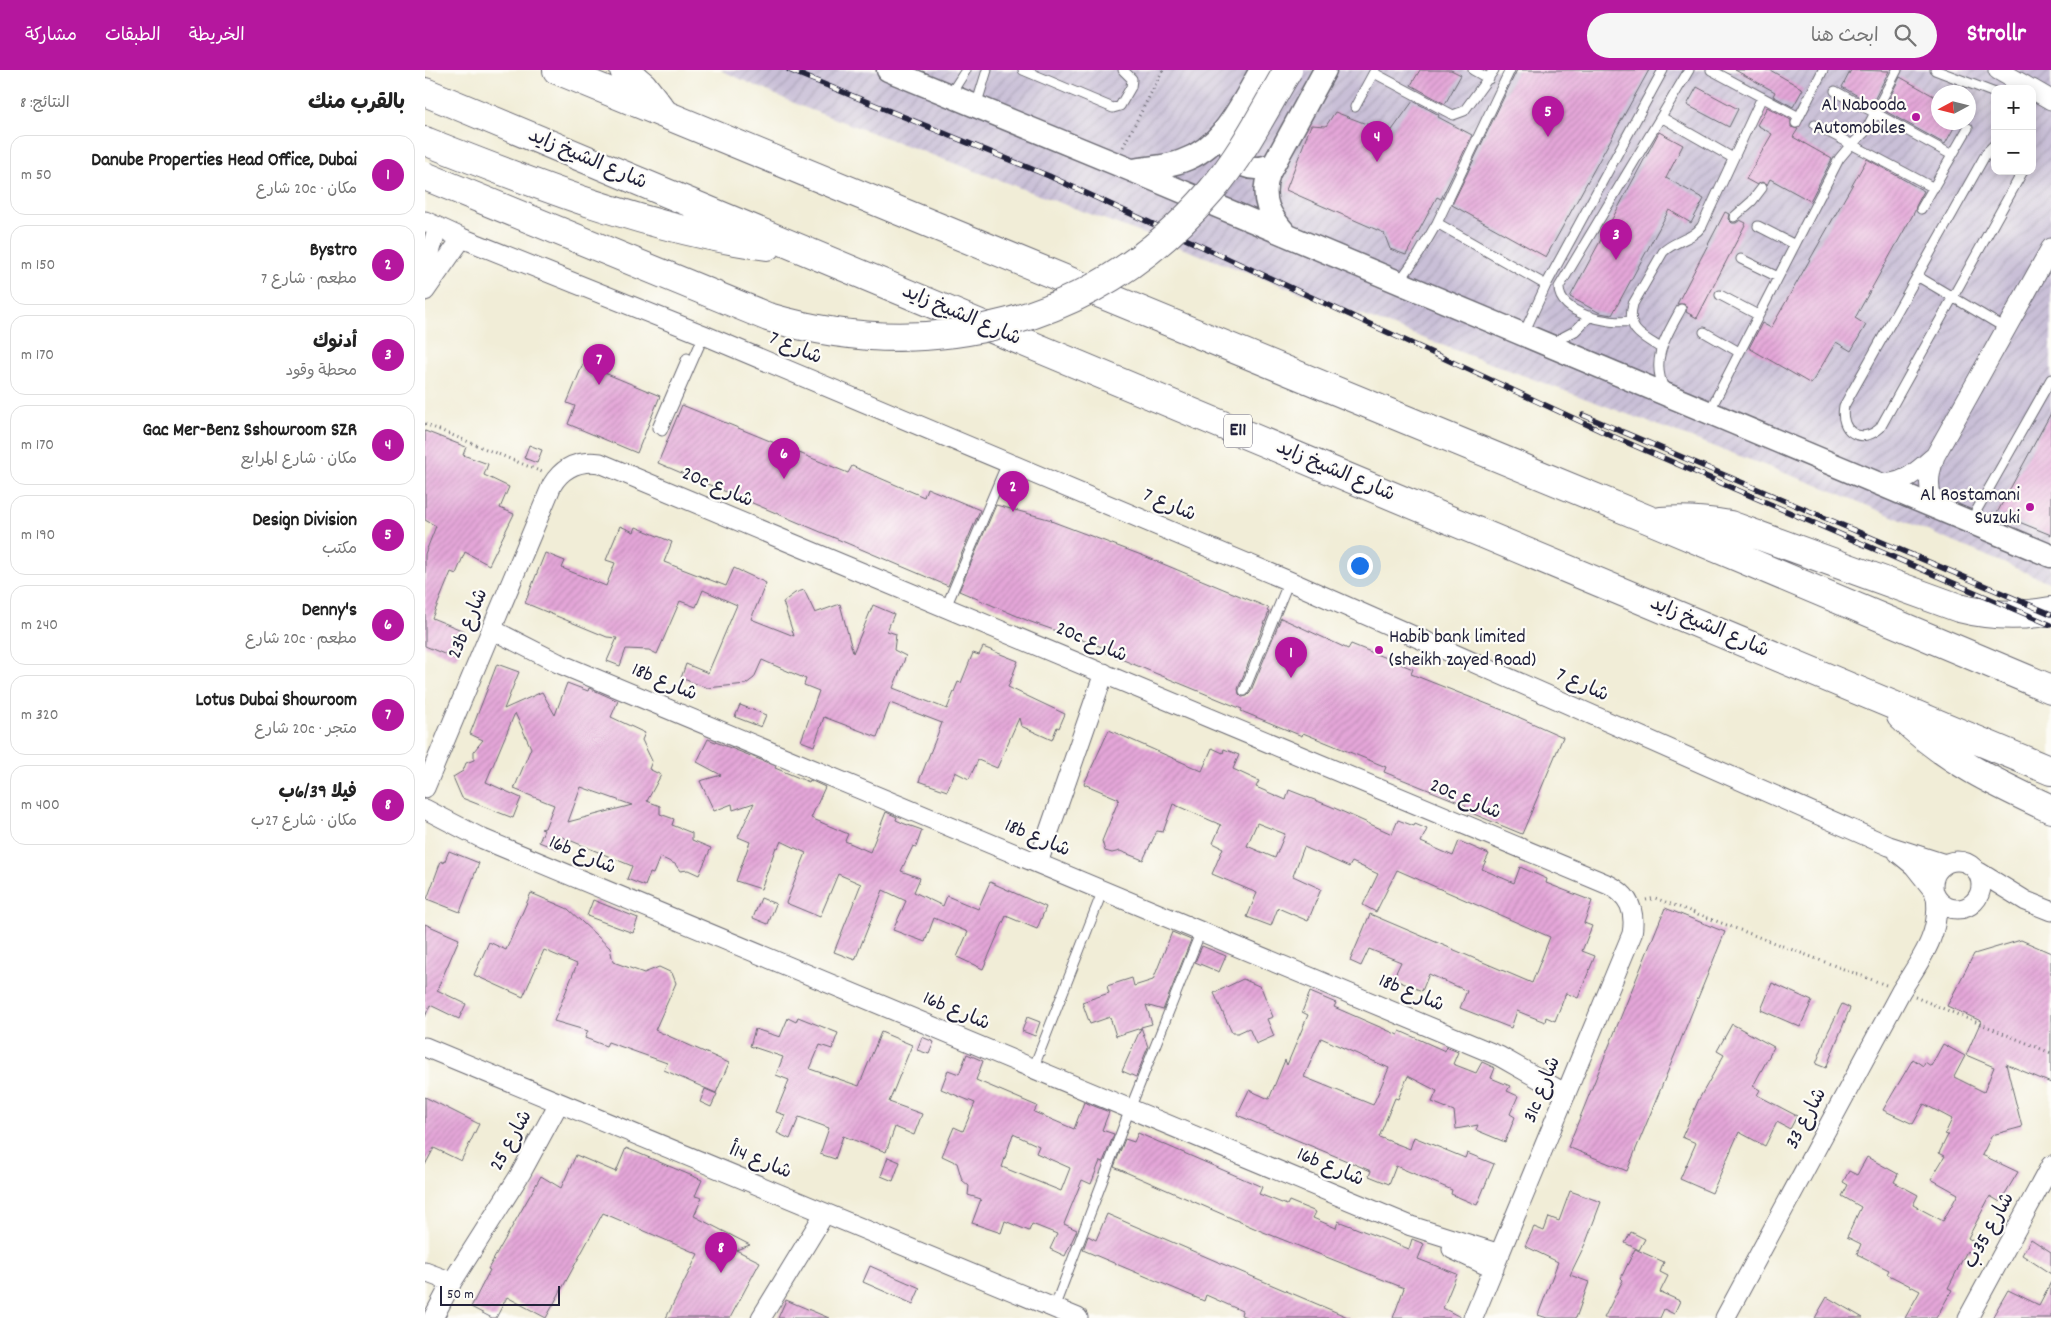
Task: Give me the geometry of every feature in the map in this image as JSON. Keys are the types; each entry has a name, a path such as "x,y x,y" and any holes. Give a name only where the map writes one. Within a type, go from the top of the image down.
{"highway":[{"path":"557,70 1652,521 2051,689"},
{"path":"624,70 643,86 665,114"},
{"path":"425,176 740,306 797,326 858,336 889,338 949,335 1009,322 1067,301 1114,276 1145,254 1169,234 1211,191 1247,141 1288,70"},
{"name":"شارع الشيخ زايد","path":"425,92 2051,770"},
{"path":"425,142 526,180 673,228 736,242 800,249"},
{"path":"1652,521 1681,519 1706,520 1730,524 1959,608 2014,616 2051,611"},
{"path":"1888,702 1927,738 1969,769 2051,809"}],"street":[{"path":"888,70 1123,166 1289,238 1667,394 2051,556"},
{"path":"1123,166 1169,164 1191,158 1209,145 1231,122 1261,70"},
{"path":"1289,238 1272,218 1265,201 1266,182 1273,164 1325,70"},
{"path":"1998,70 2022,85"},
{"path":"2036,92 2051,100"},
{"path":"1231,122 1229,142 1236,159 1252,169 1264,168 1273,164"},
{"path":"425,268 431,224"},
{"name":"شارع 7","path":"431,224 701,334 1289,581 1889,846 1945,864"},
{"path":"425,291 462,238"},
{"path":"1936,508 1929,490 1929,481 1935,456 2051,248"},
{"path":"1881,484 1895,484 1910,478 1935,456"},
{"name":"20c شارع","path":"557,478 574,465 590,462 600,463 1609,885 1618,889 1630,904"},
{"name":"23b شارع","path":"425,788 557,478"},
{"name":"18b شارع","path":"489,635 1499,1056 1522,1062 1569,1088"},
{"path":"1032,861 1078,747 1111,676"},
{"name":"16b شارع","path":"425,809 483,839 1411,1226 1431,1238 1497,1261"},
{"name":"16b شارع","path":"425,822 483,839"},
{"name":"شارع 7","path":"1889,846 1913,866 1935,894"},
{"path":"2026,901 1973,904 1955,909 1948,907 1935,894 1935,875 1945,864 1960,860 1973,866 1979,872 2026,901 2051,911"},
{"path":"1973,904 1982,887 1979,872"},
{"name":"شارع 33","path":"1931,942 1936,925 1935,894"},
{"name":"31c شارع","path":"1473,1318 1632,934 1634,914 1630,904"},
{"name":"شارع 33","path":"1725,1318 1901,991 1931,942 1949,922 1973,904"},
{"name":"شارع 14أ","path":"425,1047 1078,1318"},
{"name":"شارع 25","path":"433,1318 449,1288 521,1173 552,1100"},
{"name":"شارع 35ب","path":"1968,1318 2051,1165"},
{"path":"761,1318 782,1282 818,1210"},
{"path":"425,1272 449,1288"},
{"path":"425,1284 449,1288"}],"lane":[{"path":"950,96 966,70"},
{"path":"976,106 987,70"},
{"path":"1023,70 1113,108 1120,106 1131,87 1132,79 1123,70"},
{"path":"1473,70 1489,79"},
{"path":"1355,107 1375,71 1453,116 1464,111 1494,70"},
{"path":"1398,283 1419,254 1437,223 1510,70"},
{"path":"1523,335 1547,285 1663,70"},
{"path":"1631,321 1614,323 1590,316 1565,305 1560,296 1561,283 1689,70"},
{"path":"1711,70 1762,97 1797,120 1823,70"},
{"path":"1709,412 1839,159 1865,132 1897,70"},
{"path":"1935,70 1991,92"},
{"path":"1835,91 1952,155"},
{"path":"1661,348 1640,336 1634,329 1630,312 1633,304 1663,252 1669,246 1698,232 1762,97"},
{"path":"1661,117 1733,158"},
{"path":"1815,125 1934,188"},
{"path":"1921,209 1967,130"},
{"path":"1991,148 1987,152 1845,406 1844,423 1849,431 1857,435 1866,436 1874,434 1880,428 2021,175"},
{"path":"1734,217 1752,201 1762,188"},
{"path":"1437,223 1547,285"},
{"path":"1758,226 1795,245"},
{"path":"1741,259 1778,277"},
{"path":"1917,276 2005,328"},
{"path":"1720,295 1758,315"},
{"path":"1667,394 1660,376 1659,360 1661,348 1681,309"},
{"path":"1546,345 1566,337 1590,316"},
{"path":"1704,332 1739,352"},
{"path":"660,430 701,334"},
{"path":"1970,522 2051,379"},
{"path":"946,607 1007,463"},
{"path":"1244,691 1289,581"},
{"path":"1033,1068 1103,890"},
{"path":"1054,1308 1201,931"}],"path":[{"path":"1123,166 1163,70"},
{"path":"425,424 557,478"},
{"path":"1630,904 1655,898 1901,991 2051,1053"}],"shaded area":[{"path":"720,70 2051,70 2051,583 1828,489 803,107"}],"building":[{"path":"1420,70 1451,70 1461,75 1445,104 1411,85"},
{"path":"1517,70 1649,70 1546,257 1452,205"},
{"path":"1735,70 1770,70 1803,89 1793,107 1773,96 1775,92"},
{"path":"1851,70 1889,71 1872,104 1842,87"},
{"name":"Al Nabooda Automobiles","path":"1900,77 1931,94 1931,130 1953,130 1945,144 1883,110"},
{"path":"1697,87 1738,109 1729,127 1687,105"},
{"path":"1413,101 1472,135 1441,199 1437,197 1406,255 1390,249 1384,233 1286,190 1311,125 1326,126 1335,112 1390,133"},
{"path":"1767,107 1791,120 1791,127 1798,129 1793,137 1832,159 1810,201 1770,179 1767,185 1762,182 1757,185 1746,179 1772,134 1757,125"},
{"path":"1659,132 1683,145 1666,178 1704,199 1691,223 1669,210 1612,315 1600,313 1570,297"},
{"path":"1867,159 1924,191 1915,211 1855,318 1866,325 1851,351 1836,342 1811,384 1749,348 1762,323 1771,328"},
{"path":"1725,212 1729,214 1728,219 1732,223 1740,220 1746,223 1697,318 1686,312 1687,308 1684,304 1677,304"},
{"path":"583,364 660,396 637,453 568,424 575,406 567,403"},
{"path":"682,405 848,473 852,466 924,497 927,488 980,510 948,586 658,463"},
{"path":"2051,413 2051,535 1997,513"},
{"path":"425,431 466,447 463,455 488,464 484,475 509,487 500,508 514,514 489,565 465,552 456,574 451,572 432,618 464,631 458,646 461,647 456,659 425,646 425,554 436,526 425,520"},
{"path":"529,445 542,450 537,463 524,458"},
{"path":"996,505 1052,520 1269,608 1238,689 1242,697 1250,693 1281,618 1348,649 1351,644 1413,669 1411,674 1505,711 1563,737 1522,834 1464,810 1466,805 1384,772 1386,767 1303,733 1302,736 1241,711 1242,709 1104,652 1105,648 1031,622 959,591"},
{"path":"620,526 634,532 636,527 672,542 664,562 726,586 734,568 766,583 751,619 794,636 783,602 795,593 804,590 815,613 840,604 853,653 873,605 894,614 887,631 896,634 894,650 906,656 893,688 947,709 958,682 961,683 973,653 979,655 983,647 1018,661 1008,687 1065,714 1059,728 1057,727 1052,740 1021,726 1019,718 997,768 978,760 969,779 955,772 947,791 919,781 942,723 890,703 877,737 824,717 814,746 801,741 819,691 804,685 806,679 762,660 754,678 746,684 707,688 681,678 686,664 708,673 737,605 703,590 696,607 680,601 657,654 649,650 626,649 620,666 607,661 617,638 607,637 525,603 545,553 565,561 562,568 606,586 615,563 606,560"},
{"path":"497,664 519,672 504,709 542,692 555,715 567,683 588,691 589,688 618,701 611,717 645,733 642,740 652,761 649,769 661,775 647,801 660,806 660,814 674,819 672,825 692,833 692,840 711,848 699,875 688,870 680,871 675,864 660,857 653,874 650,873 645,886 627,879 632,866 562,837 557,849 539,842 544,830 541,829 545,828 554,805 514,789 531,748 515,713 486,782 521,798 513,818 462,798 453,777 463,771 466,763 474,760 474,751 483,740 470,734","holes":["581,787 632,805 568,822"]},
{"path":"740,705 766,715 761,727 735,717"},
{"path":"1109,730 1202,771 1212,748 1223,753 1224,749 1239,755 1233,769 1259,781 1256,787 1286,800 1289,790 1392,834 1398,820 1414,826 1415,824 1427,829 1421,842 1453,856 1459,841 1489,854 1482,869 1514,883 1520,867 1547,879 1546,883 1592,901 1584,923 1592,926 1582,951 1595,956 1578,998 1566,993 1555,1021 1546,1017 1545,1022 1517,1011 1511,1028 1460,1008 1467,991 1429,974 1422,991 1393,979 1401,962 1369,949 1361,966 1350,961 1370,914 1532,983 1550,937 1397,870 1376,912 1363,905 1378,874 1352,862 1349,867 1304,847 1293,876 1321,889 1308,921 1278,908 1271,926 1247,917 1257,893 1212,874 1223,848 1213,843 1221,825 1173,804 1163,832 1157,831 1143,860 1120,851 1112,853 1105,851 1102,841 1119,799 1084,784","holes":["1257,823 1285,834 1275,858 1247,846"]},
{"path":"708,739 825,787 811,818 848,834 845,841 870,852 886,812 897,817 896,820 922,830 916,847 913,846 901,871 920,878 914,892 943,906 947,896 978,909 990,882 1046,907 1037,929 1006,916 983,969 957,957 968,932 934,918 925,942 893,930 906,901 883,890 855,960 834,952 861,884 838,874 820,917 786,903 806,853 781,841 778,848 776,847 761,889 736,881 750,842 738,837 754,803 733,810 732,804 714,811 700,781 721,775 697,762"},
{"path":"449,851 479,863 460,912 427,899 441,861 444,863"},
{"path":"531,893 568,909 610,948 613,962 644,973 659,967 672,973 676,983 655,1030 729,1063 716,1093 664,1070 667,1063 608,1042 606,1046 585,1038 588,1031 554,1021 577,964 544,950 523,997 474,975 489,942 506,950"},
{"path":"761,898 776,904 768,924 753,918"},
{"path":"593,900 638,918 633,933 587,916"},
{"path":"1665,908 1725,932 1627,1171 1568,1147"},
{"path":"425,924 459,939 437,990 466,1004 459,1019 430,1005 425,1017"},
{"path":"1172,932 1191,940 1163,1010 1146,1005 1152,1024 1141,1027 1148,1047 1136,1077 1122,1071 1141,1028 1116,1036 1110,1017 1090,1024 1082,1002 1109,993 1107,986 1132,978 1134,986 1153,980"},
{"path":"2021,940 2051,953 2051,1083 2006,1064 2022,1127 1992,1135 1982,1155 2018,1172 2000,1202 1990,1196 1968,1238 1976,1243 1970,1253 1967,1251 1948,1288 1952,1290 1936,1318 1905,1318 1920,1291 1887,1274 1889,1270 1857,1254 1861,1244 1847,1237 1861,1207 1842,1196 1848,1185 1843,1182 1849,1171 1857,1175 1867,1157 1898,1174 1894,1182 1918,1195 1913,1205 1943,1221 1958,1194 1931,1179 1945,1156 1939,1153 1948,1135 1945,1134 1952,1119 1924,1104 1913,1124 1883,1110 1913,1059 1923,1066 1925,1062 1931,1066 1943,1044 1965,1056 1954,1077 1984,1092 1994,1067 1966,1055 1981,1021 1947,1006 1974,954"},
{"path":"1202,946 1226,956 1219,972 1195,962"},
{"path":"1243,979 1261,987 1273,1017 1267,1019 1274,1036 1256,1044 1249,1028 1238,1033 1232,1033 1214,993"},
{"path":"1772,983 1812,1001 1800,1027 1761,1010"},
{"path":"1310,992 1336,1003 1334,1007 1398,1035 1400,1031 1445,1051 1446,1047 1458,1052 1453,1064 1476,1073 1482,1062 1495,1068 1491,1078 1510,1086 1507,1091 1518,1096 1510,1114 1515,1117 1505,1142 1476,1130 1478,1125 1456,1129 1454,1111 1432,1102 1437,1091 1408,1076 1398,1099 1395,1098 1379,1137 1410,1149 1414,1137 1465,1158 1467,1153 1494,1164 1477,1205 1451,1194 1452,1190 1396,1166 1389,1184 1369,1176 1371,1171 1237,1115 1249,1090 1269,1099 1285,1060 1287,1065 1308,1015 1302,1012","holes":["1321,1038 1389,1068 1373,1105 1304,1077"]},
{"path":"1842,1004 1850,1008 1826,1068 1816,1064 1828,1032"},
{"path":"798,1017 838,1033 832,1049 820,1045 810,1069 859,1086 881,1032 912,1045 889,1102 922,1114 914,1135 895,1127 886,1152 843,1136 835,1159 820,1154 829,1128 799,1117 790,1139 777,1133 785,1115 776,1112 789,1080 776,1075 783,1057 750,1046 755,1029 780,1037 788,1018 796,1022"},
{"path":"1027,1017 1040,1022 1035,1036 1022,1031"},
{"path":"1732,1024 1774,1047 1753,1086 1760,1090 1757,1095 1797,1116 1790,1129 1777,1122 1765,1146 1739,1132 1712,1193 1680,1179 1696,1143 1682,1137 1699,1099 1724,1055 1717,1051"},
{"path":"922,1037 934,1042 929,1054 917,1050"},
{"path":"967,1054 983,1061 976,1080 1037,1106 1034,1112 1074,1129 1084,1102 1109,1112 1102,1130 1114,1134 1103,1162 1100,1161 1091,1184 1082,1180 1064,1224 1077,1230 1065,1256 1050,1249 1057,1234 1032,1224 1029,1231 1005,1221 1001,1233 972,1223 981,1199 968,1195 969,1186 962,1180 957,1163 942,1156 954,1127 963,1131 975,1103 941,1089 948,1070 959,1074","holes":["1013,1134 1039,1146 1036,1153 1070,1168 1061,1191 1002,1167"]},
{"path":"705,1089 717,1094 711,1107 700,1102"},
{"path":"425,1097 479,1124 461,1161 434,1148 425,1165"},
{"path":"1138,1133 1262,1187 1259,1194 1287,1205 1289,1201 1316,1212 1313,1218 1336,1228 1338,1221 1409,1249 1412,1239 1424,1244 1418,1259 1457,1274 1443,1308 1462,1318 1393,1318 1404,1288 1261,1231 1114,1167 1125,1139 1134,1142"},
{"path":"626,1148 702,1180 695,1196 702,1198 694,1216 750,1245 736,1250 760,1262 730,1318 666,1318 698,1254 603,1213 546,1318 507,1297 496,1318 492,1318 471,1307 490,1270 488,1269 541,1176 561,1188 576,1155 616,1172"},
{"path":"888,1157 900,1162 893,1181 881,1176"},
{"path":"1570,1191 1601,1202 1586,1242 1570,1275 1589,1282 1576,1318 1547,1318 1538,1315 1558,1262 1525,1246 1534,1227 1544,1231 1549,1217 1559,1221"},
{"path":"1107,1214 1350,1318 1249,1318 1241,1315 1242,1311 1206,1295 1204,1301 1083,1250 1088,1236 1096,1240"},
{"path":"1631,1232 1645,1239 1639,1250 1625,1243"},
{"path":"2031,1239 2051,1252 2051,1274 2022,1255"},
{"path":"1635,1249 1664,1262 1660,1272 1668,1276 1660,1292 1680,1301 1674,1314 1664,1309 1660,1318 1604,1318 1623,1280 1621,1278"},
{"path":"870,1266 920,1288 913,1304 863,1282"},
{"path":"2051,1282 2051,1318 1992,1318 2008,1290 2039,1305"},
{"path":"1827,1297 1863,1318 1815,1318"},
{"path":"786,1300 829,1318 778,1318"}],"railway":[{"path":"789,70 1049,176 1612,436 2051,625"},
{"path":"1583,415 2051,614"}],"place":[{"name":"Al Nabooda Automobiles","path":"1916,117"},
{"name":"Design Division","path":"1548,137"},
{"name":"Gac Mer-Benz Sshowroom SZR","path":"1377,162"},
{"name":"أدنوك","path":"1616,260"},
{"name":"Lotus Dubai Showroom","path":"599,385"},
{"name":"Denny's","path":"784,479"},
{"name":"Al Rostamani Suzuki","path":"2030,507"},
{"name":"Bystro","path":"1013,512"},
{"name":"Habib bank limited (sheikh zayed Road)","path":"1379,650"},
{"name":"Danube Properties Head Office, Dubai","path":"1291,678"},
{"name":"فيلا 6/39ب","path":"721,1273"}]}
